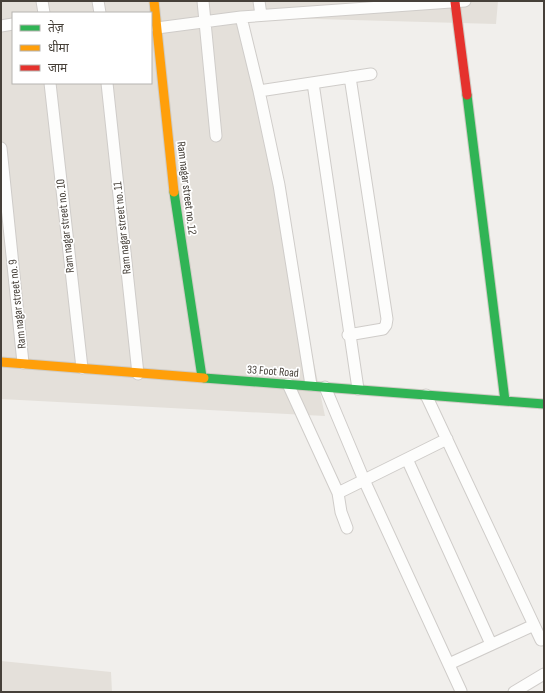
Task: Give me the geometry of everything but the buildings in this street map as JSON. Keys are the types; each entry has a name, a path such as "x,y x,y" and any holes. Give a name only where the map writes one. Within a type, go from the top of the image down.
{"street":[{"path":"42,1 44,12"},
{"path":"98,1 100,12"},
{"name":"Ram nagar street no. 12","path":"154,1 175,200 202,377"},
{"path":"203,1 216,136"},
{"path":"259,1 261,15"},
{"path":"156,28 261,15 316,6 460,1 505,401"},
{"path":"241,17 260,91 279,185 311,385"},
{"path":"1,26 12,24"},
{"path":"260,91 371,74"},
{"path":"348,334 383,328 386,325 387,318 350,77"},
{"path":"313,83 348,334 358,389"},
{"name":"Ram nagar street no. 10","path":"50,84 82,368"},
{"name":"Ram nagar street no. 11","path":"107,84 138,374"},
{"name":"Ram nagar street no. 9","path":"1,148 23,363"},
{"name":"33 Foot Road","path":"1,362 138,374 311,385 544,404"},
{"path":"288,384 338,493 340,512 347,528"},
{"path":"325,387 364,480 461,691"},
{"path":"426,395 541,640"},
{"path":"338,493 447,439"},
{"path":"407,459 491,644"},
{"path":"449,664 534,625"},
{"path":"517,691 544,674"}],"shaded area":[{"path":"1,1 498,1 496,24 242,17 325,416 1,399"},
{"path":"1,661 111,672 112,692 1,692"}],"traffic: fast":[{"path":"467,95 505,401"},
{"path":"174,192 202,377"},
{"path":"204,378 544,404"}],"traffic: slow":[{"path":"154,1 174,192"},
{"path":"1,362 204,378"}],"traffic: jam":[{"path":"455,2 467,95"}]}
